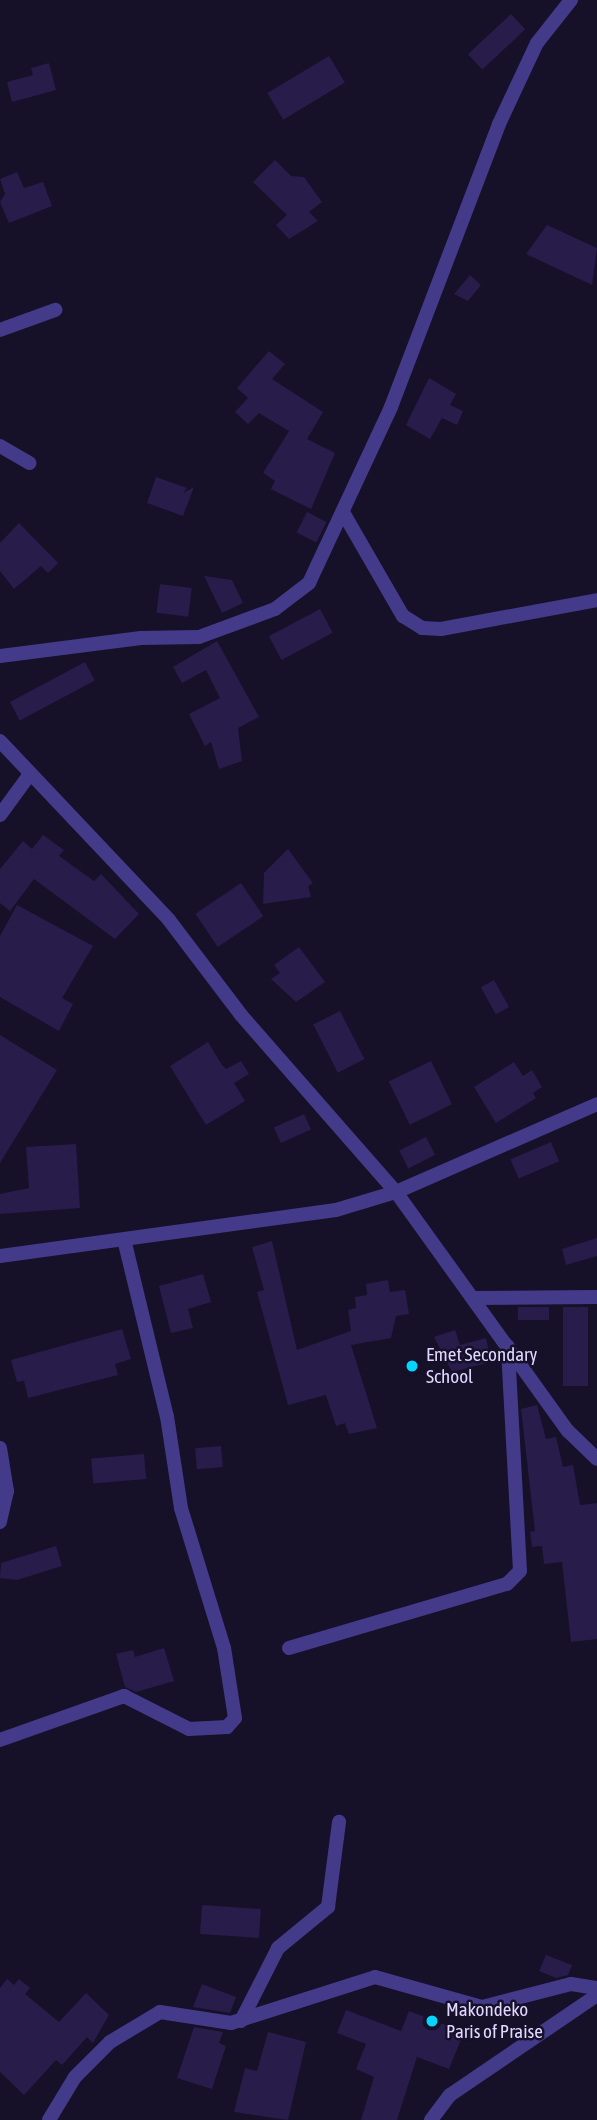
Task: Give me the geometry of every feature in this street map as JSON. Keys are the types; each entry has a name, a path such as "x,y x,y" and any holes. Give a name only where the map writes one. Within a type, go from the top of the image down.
{"street":[{"path":"0,656 129,639 199,637 275,609 309,583 344,514 462,233 499,124 537,43 571,0"},
{"path":"0,330 55,310"},
{"path":"0,446 29,463"},
{"path":"344,514 403,616 422,628 454,627 597,600"},
{"path":"0,741 169,920 241,1015 397,1192 476,1298 568,1431 597,1459"},
{"path":"0,815 30,774"},
{"path":"0,1256 125,1243 336,1210 397,1192 597,1104"},
{"path":"0,1740 124,1696 189,1729 227,1727 235,1718 224,1648 181,1508 167,1417 125,1243"},
{"path":"476,1298 597,1297"},
{"path":"289,1648 507,1584 520,1571 508,1345"},
{"path":"0,1448 7,1491 0,1522"},
{"path":"241,2021 278,1948 328,1907 339,1822"},
{"path":"49,2120 75,2077 146,2017 160,2012 241,2021 375,1977 482,2007 571,1984 597,1988"},
{"path":"431,2120 450,2095 597,1995"}],"building":[{"path":"511,14 525,29 482,70 468,54"},
{"path":"329,56 345,83 283,120 267,93"},
{"path":"49,63 56,90 12,102 7,82 33,75 31,68"},
{"path":"275,160 291,176 304,177 322,202 309,212 318,221 289,239 276,225 287,215 253,182"},
{"path":"17,172 24,188 43,182 52,206 9,223 0,202 5,194 0,179"},
{"path":"547,225 597,248 592,285 526,254"},
{"path":"470,275 481,285 468,301 454,294"},
{"path":"269,351 285,364 272,379 323,412 307,439 335,453 311,509 271,489 275,481 263,473 289,431 259,413 248,424 235,412 248,398 237,388"},
{"path":"429,378 456,394 450,405 463,411 457,425 442,418 430,439 406,425"},
{"path":"156,477 187,488 183,493 194,487 183,516 147,503"},
{"path":"307,512 327,522 316,542 297,532"},
{"path":"19,523 58,563 48,573 41,566 14,589 0,571 0,543"},
{"path":"204,576 232,580 243,603 222,613"},
{"path":"160,584 192,588 188,617 156,613"},
{"path":"320,609 333,633 281,660 269,636"},
{"path":"217,641 259,717 238,728 242,761 219,769 211,742 205,746 189,714 220,698 206,670 182,683 173,667"},
{"path":"85,662 95,681 20,720 10,702"},
{"path":"43,835 64,850 59,856 94,881 101,874 139,914 115,939 34,879 10,911 0,903 0,869 23,841 32,849"},
{"path":"288,849 313,883 308,886 311,897 263,904 264,873"},
{"path":"241,883 263,916 218,947 195,914"},
{"path":"17,905 93,946 62,998 73,1004 59,1031 0,997 0,936"},
{"path":"299,947 325,982 296,1002 271,979 280,973 274,965"},
{"path":"494,980 509,1007 496,1014 481,987"},
{"path":"340,1011 365,1059 338,1073 313,1025"},
{"path":"0,1035 57,1070 0,1163"},
{"path":"208,1042 226,1069 241,1061 249,1074 234,1083 245,1101 206,1125 170,1066"},
{"path":"431,1061 452,1104 410,1125 389,1082"},
{"path":"514,1062 523,1076 532,1070 542,1087 533,1093 536,1098 496,1123 474,1087"},
{"path":"304,1114 311,1130 281,1143 274,1127"},
{"path":"426,1137 435,1155 408,1168 399,1151"},
{"path":"551,1142 559,1161 519,1179 510,1159"},
{"path":"76,1144 80,1208 0,1214 0,1194 29,1188 26,1147"},
{"path":"597,1238 597,1256 566,1265 562,1249"},
{"path":"272,1241 297,1350 351,1331 348,1310 356,1308 355,1297 367,1295 366,1284 388,1280 390,1292 405,1290 409,1314 396,1316 391,1338 351,1345 377,1428 349,1434 345,1423 336,1426 326,1395 288,1405 257,1292 264,1290 252,1247"},
{"path":"203,1274 211,1302 188,1309 193,1328 171,1333 159,1286"},
{"path":"518,1307 549,1307 549,1320 518,1320"},
{"path":"563,1307 588,1307 588,1386 563,1386"},
{"path":"122,1329 131,1359 115,1364 118,1375 28,1398 24,1381 17,1382 11,1360"},
{"path":"455,1330 460,1345 486,1338 491,1362 452,1372 434,1337"},
{"path":"537,1405 546,1439 556,1437 563,1467 573,1465 580,1505 597,1503 597,1639 571,1642 562,1562 544,1564 542,1546 532,1547 530,1532 535,1531 521,1409"},
{"path":"221,1446 223,1467 197,1469 195,1448"},
{"path":"144,1454 146,1479 93,1484 91,1459"},
{"path":"56,1546 62,1566 17,1580 0,1578 1,1563"},
{"path":"164,1648 174,1681 136,1692 125,1687 116,1654 133,1650 135,1657"},
{"path":"202,1905 261,1909 259,1938 200,1934"},
{"path":"546,1955 572,1965 568,1975 556,1978 539,1971"},
{"path":"7,1979 14,1985 19,1979 30,1988 25,1994 59,2022 86,1993 109,2015 93,2043 87,2037 62,2065 56,2060 24,2095 0,2072 0,1988"},
{"path":"202,1984 236,1997 230,2013 193,2007"},
{"path":"346,2010 401,2031 409,2011 464,2032 449,2069 417,2057 397,2120 361,2120 374,2077 356,2069 366,2044 337,2033"},
{"path":"194,2027 223,2032 219,2043 226,2046 212,2089 177,2078"},
{"path":"268,2032 306,2042 288,2120 234,2112 245,2068 257,2071"}],"place":[{"name":"Emet Secondary School","path":"412,1366"},
{"name":"Makondeko Paris of Praise","path":"432,2021"}]}
